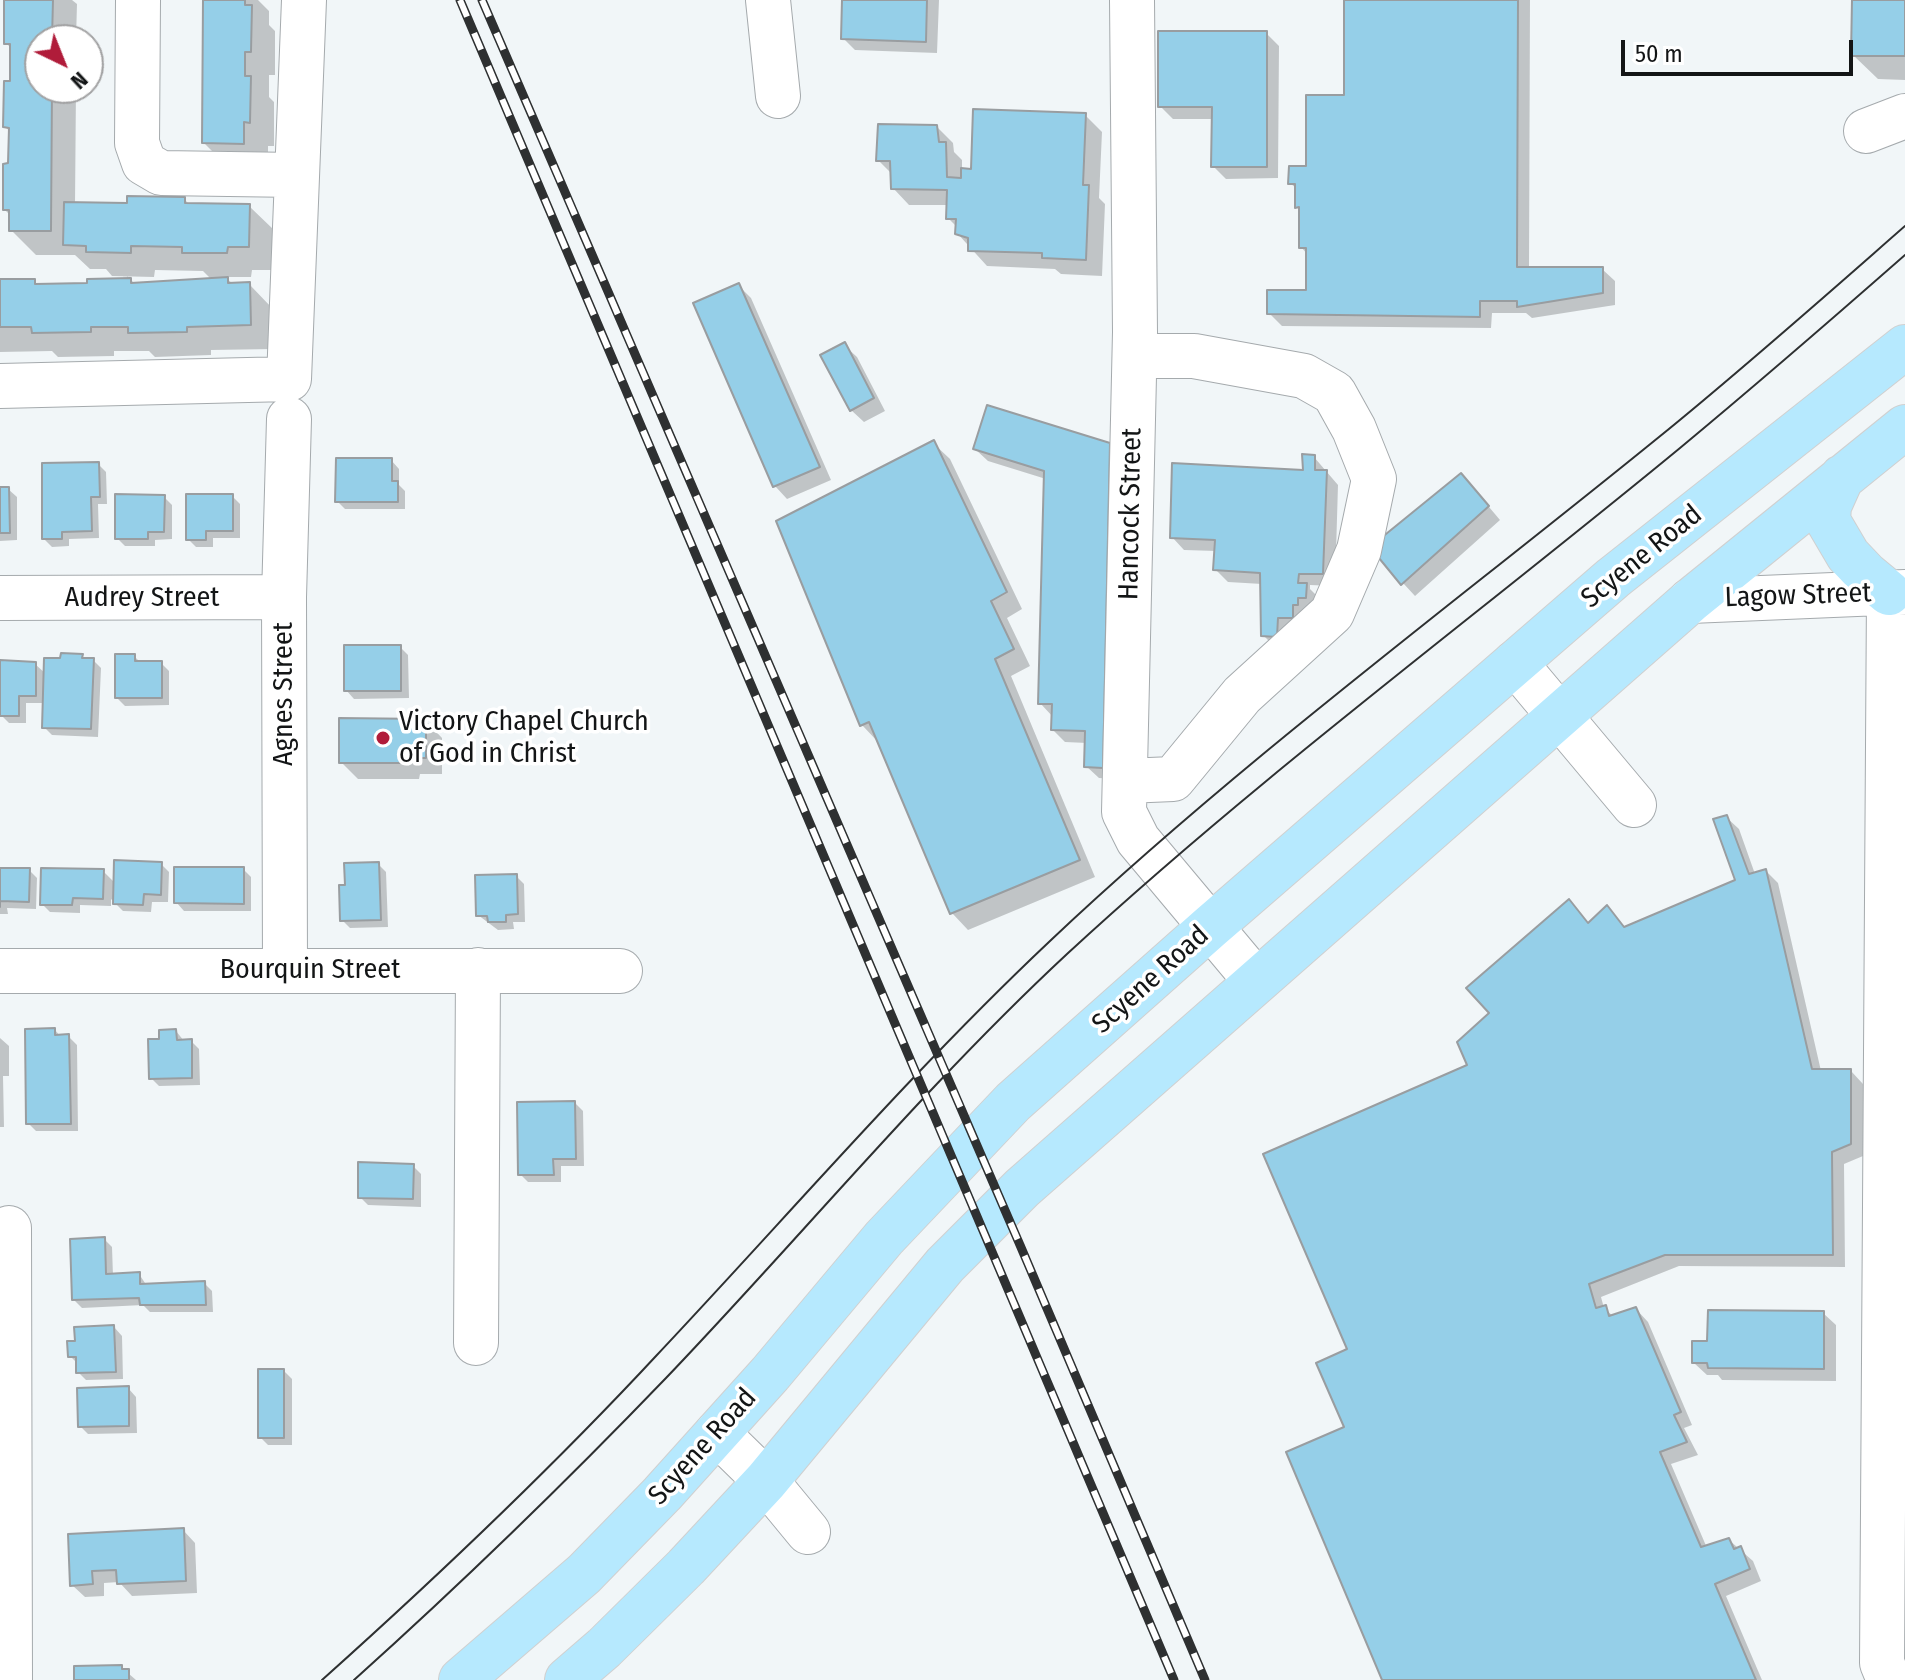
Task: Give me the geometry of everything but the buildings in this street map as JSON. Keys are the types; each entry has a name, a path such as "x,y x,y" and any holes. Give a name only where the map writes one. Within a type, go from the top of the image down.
{"main road":[{"name":"Scyene Road","path":"461,1680 584,1574 717,1433 884,1238 1013,1102 1613,578 1905,347"},
{"path":"567,1680 686,1567 766,1481 954,1256 1022,1188 1690,601 1905,427"},
{"path":"1842,477 1829,506 1828,521 1848,555 1866,574 1897,592"}],"street":[{"path":"138,0 137,143 144,163 161,173 297,175"},
{"path":"768,0 778,96"},
{"name":"Hancock Street","path":"1132,0 1135,356 1124,812 1138,840 1256,981"},
{"name":"Agnes Street","path":"285,969 284,597 304,19"},
{"path":"1126,781 1173,779 1242,695 1332,613 1359,550 1374,479 1354,429 1334,393 1304,376 1194,356 1135,356"},
{"path":"0,386 289,399"},
{"path":"1889,1680 1882,1663 1897,592"},
{"name":"Lagow Street","path":"1690,601 1897,592"},
{"name":"Audrey Street","path":"0,598 284,597"},
{"path":"1515,663 1634,805"},
{"path":"476,1343 478,970"},
{"name":"Bourquin Street","path":"0,971 620,971"},
{"path":"9,1228 5,1502 10,1680"},
{"path":"717,1433 766,1481 808,1532"}],"tram line":[{"path":"322,1680 450,1562 575,1440 899,1093 1050,941 1197,809 1690,411 1905,226"},
{"path":"354,1680 474,1569 628,1417 963,1057 1067,954 1216,823 1680,448 1905,255"}],"railway":[{"path":"460,0 1174,1680"},
{"path":"482,0 1205,1680"}],"place":[{"name":"Victory Chapel Church of God in Christ","path":"383,738"}]}
